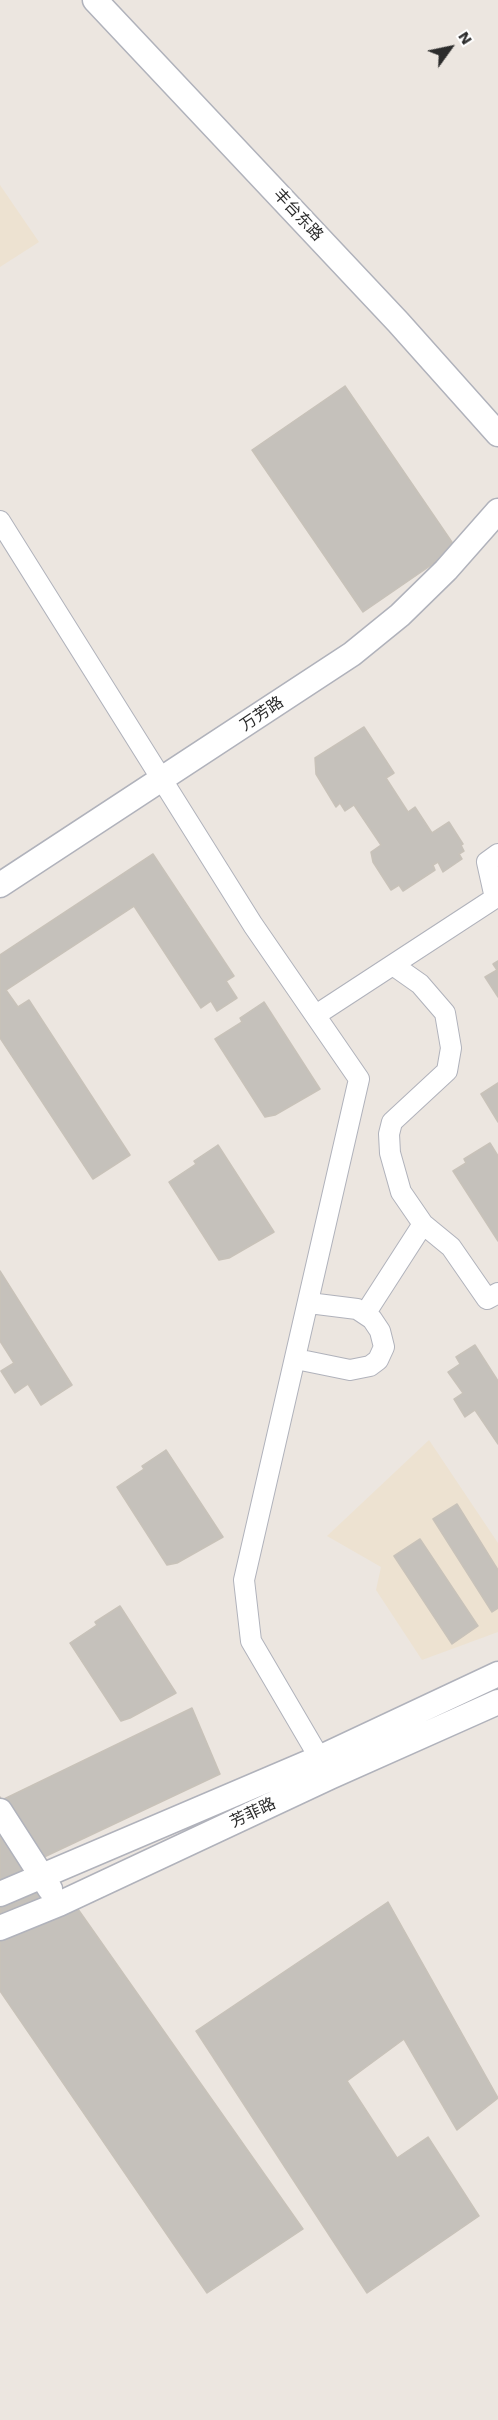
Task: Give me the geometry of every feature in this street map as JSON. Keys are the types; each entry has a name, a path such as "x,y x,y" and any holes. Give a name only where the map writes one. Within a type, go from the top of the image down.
{"street":[{"name":"丰台东路","path":"95,0 398,322 498,434"},
{"name":"万芳路","path":"0,885 163,781 376,636 446,570 498,511"},
{"path":"0,521 254,925 359,1079 244,1580 251,1641 325,1767"},
{"path":"315,1015 495,898 487,862 498,854"},
{"path":"393,964 420,984 445,1013 451,1048 447,1071 399,1113 389,1134 390,1154 401,1192 423,1224 451,1247 487,1299 498,1293"},
{"path":"365,1314 423,1224"},
{"path":"296,1359 350,1370 370,1366 378,1360 384,1347 380,1331 372,1319 357,1309 309,1303"},
{"name":"芳菲路","path":"3,1921 59,1904 325,1767 498,1674"},
{"name":"芳菲路","path":"0,1894 498,1702"},
{"path":"0,1811 59,1904"}],"shaded area":[{"path":"0,185 39,242 0,267"},
{"path":"429,1440 498,1543 498,1632 422,1660 376,1590 381,1567 327,1536"}],"building":[{"path":"345,386 456,548 363,612 252,450"},
{"path":"364,727 394,773 386,778 408,812 415,807 432,833 449,822 463,844 461,845 464,851 459,854 462,859 443,872 438,862 433,865 435,870 403,891 399,885 391,890 373,862 371,852 381,845 354,805 345,811 340,803 336,807 316,774 315,758"},
{"path":"153,854 234,976 226,981 237,998 217,1011 211,1001 201,1008 134,906 6,990 18,1007 29,1000 130,1155 93,1179 0,1038 0,955"},
{"path":"498,961 498,997 485,977 497,970 493,964"},
{"path":"264,1002 320,1089 275,1115 265,1117 215,1039 242,1022 240,1018"},
{"path":"498,1083 498,1122 481,1094"},
{"path":"490,1143 498,1156 498,1241 453,1171 466,1163 464,1159"},
{"path":"218,1145 274,1232 229,1258 219,1260 169,1182 196,1164 194,1161"},
{"path":"0,1271 72,1385 41,1405 28,1384 15,1393 1,1371 14,1363 0,1341"},
{"path":"475,1345 498,1381 498,1444 475,1410 465,1417 454,1399 463,1393 448,1372 460,1364 456,1357"},
{"path":"166,1450 223,1537 177,1563 167,1565 117,1487 144,1469 142,1466"},
{"path":"457,1504 498,1570 498,1608 492,1612 433,1519"},
{"path":"420,1539 478,1626 452,1644 394,1556"},
{"path":"120,1606 176,1693 121,1721 70,1643 97,1625 95,1622"},
{"path":"192,1708 220,1774 42,1858 303,2229 207,2293 0,1991 0,1797 2,1800"},
{"path":"388,1902 498,2098 457,2130 404,2039 347,2081 397,2158 428,2137 479,2216 367,2293 196,2031"}]}
